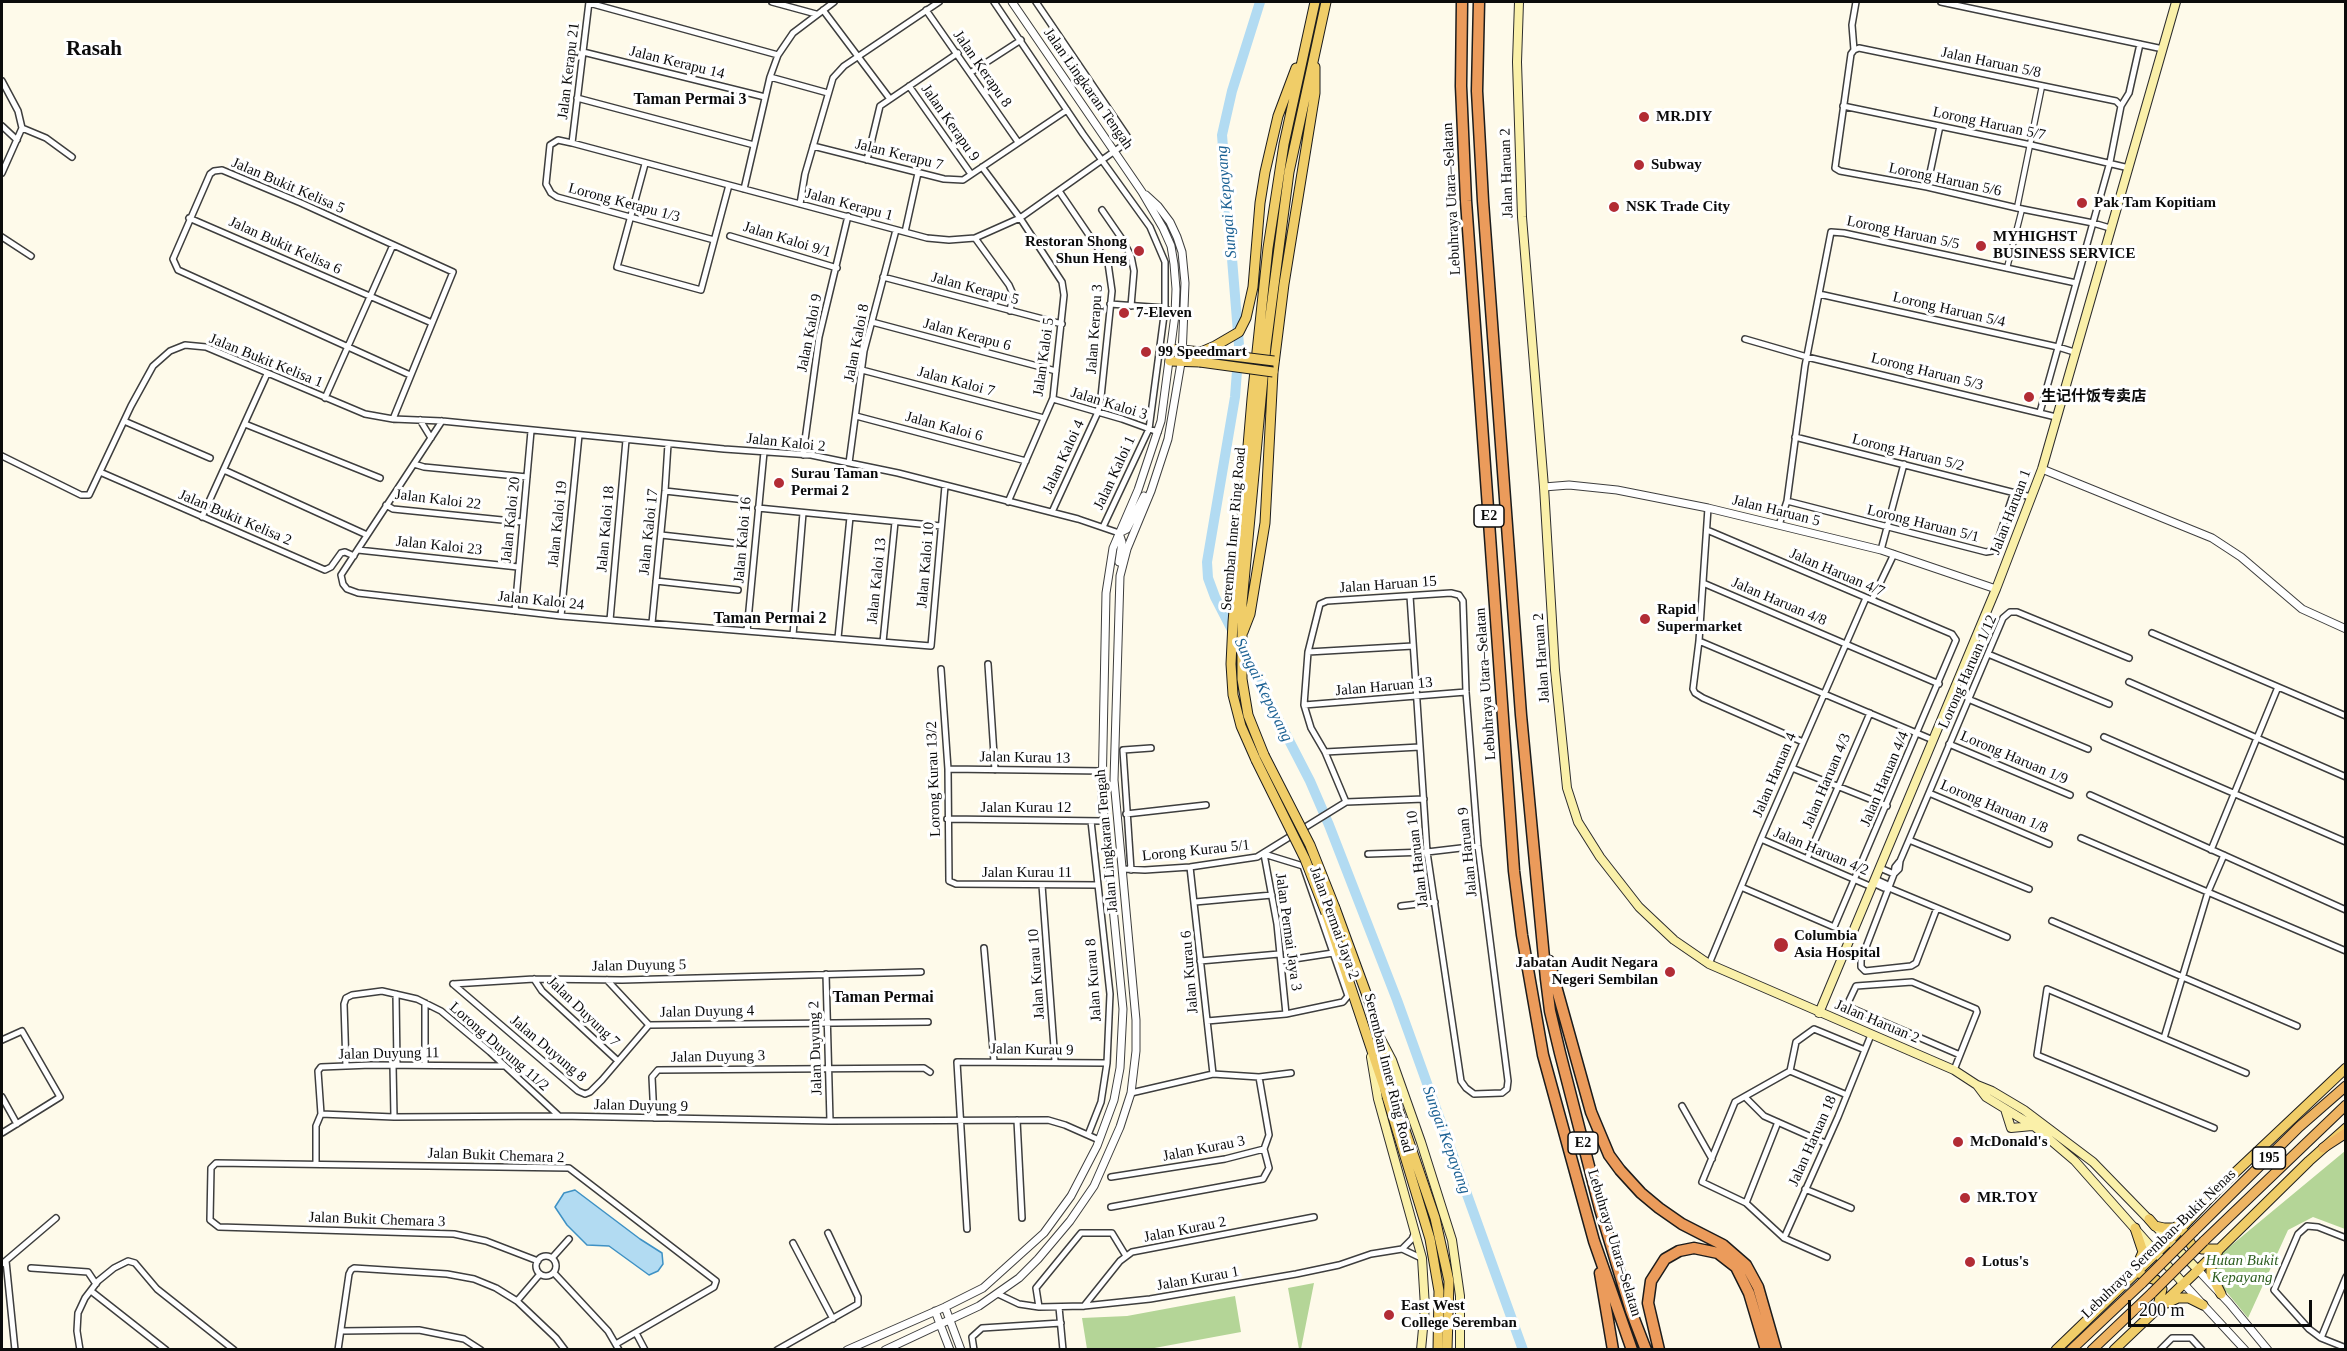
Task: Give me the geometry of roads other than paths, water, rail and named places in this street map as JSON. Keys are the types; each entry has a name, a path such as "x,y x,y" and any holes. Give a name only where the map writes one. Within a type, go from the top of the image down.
{"highway":[{"name":"Lebuhraya Utara–Selatan","path":"1462,2 1461,87 1466,201 1514,871 1522,935 1543,1055 1594,1241 1632,1350"},
{"name":"Lebuhraya Utara–Selatan","path":"1479,2 1477,91 1483,201 1521,715 1550,1011 1599,1209 1631,1311 1646,1350"},
{"path":"1541,932 1591,1112 1610,1155 1634,1185 1659,1208 1682,1224 1723,1245 1746,1265 1758,1287 1776,1350"},
{"name":"Lebuhraya Seremban-Bukit Nenas","path":"2071,1350 2299,1127 2346,1086"},
{"name":"Lebuhraya Seremban-Bukit Nenas","path":"2092,1350 2346,1104"},
{"path":"2323,1148 2346,1131"},
{"path":"1594,1241 1613,1350"},
{"path":"1659,1350 1648,1304 1651,1281 1665,1259 1679,1251 1694,1248 1718,1253 1736,1267 1749,1293 1766,1350"}],"main road":[{"name":"Seremban Inner Ring Road","path":"1315,2 1284,144 1268,248 1252,399 1238,602 1242,680 1248,715 1264,755 1310,845 1360,975 1378,1033 1392,1060 1436,1188 1452,1240 1460,1296 1460,1350"},
{"name":"Seremban Inner Ring Road","path":"1326,2 1289,172 1266,346 1231,664 1233,695 1241,726 1305,859 1326,912 1366,1036 1378,1099 1422,1258 1425,1307 1421,1350"},
{"name":"Jalan Haruan 2","path":"1519,2 1517,62 1522,217 1560,720 1567,788 1578,822 1600,857 1639,907 1674,940 1709,964 1954,1070 2000,1096 2063,1139 2110,1179 2198,1270"},
{"name":"Jalan Haruan 1","path":"1819,1013 1996,589 2042,469 2176,2"},
{"path":"1201,352 1222,343 1239,332 1250,310 1265,172 1278,116 1303,51"},
{"path":"1241,637 1250,614 1265,523 1274,361 1316,85 1315,52"},
{"path":"1171,349 1274,361"},
{"path":"1170,360 1273,372"},
{"path":"1378,1033 1392,1092 1435,1218 1448,1268 1449,1281 1441,1343"},
{"path":"1366,1036 1430,1239 1439,1291 1441,1343 1447,1350"},
{"path":"2056,1350 2157,1253 2184,1223 2346,1068"},
{"name":"Jalan Haruan 2","path":"1977,1085 1986,1097 2035,1127 2075,1161 2183,1283"},
{"path":"2005,1108 2012,1128 2035,1127"},
{"path":"2114,1350 2323,1148"},
{"path":"2149,1219 2155,1226 2164,1228 2174,1228 2184,1223"},
{"path":"2184,1223 2185,1236 2192,1246 2202,1250 2219,1249"},
{"path":"2131,1278 2141,1260 2142,1252 2134,1228"},
{"path":"2219,1249 2211,1265 2211,1274 2221,1294"},
{"path":"2131,1278 2143,1274 2156,1280 2162,1289 2157,1309"},
{"path":"2157,1309 2178,1298 2189,1298 2203,1305"}],"street":[{"path":"589,2 778,55"},
{"name":"Jalan Kerapu 21","path":"572,143 589,2"},
{"path":"775,2 816,14"},
{"path":"744,189 770,77 778,55 786,41 816,14 834,2"},
{"path":"800,204 813,146 833,78 844,66 939,2"},
{"name":"Jalan Kaloi 1","path":"994,2 1150,227 1165,262 1166,308 1149,429 1103,527"},
{"name":"Jalan Lingkaran Tengah","path":"847,1350 984,1288 1044,1233 1081,1180 1099,1140 1117,1087 1123,1008 1104,822 1106,594 1111,559 1119,533 1138,490 1158,432 1170,360 1176,289 1171,246 1163,228 1116,152 1012,2"},
{"path":"1036,2 1127,136 1126,143 1116,152"},
{"path":"1843,106 1854,50 1852,25 1856,2"},
{"path":"1941,2 2163,49"},
{"name":"Jalan Kerapu 8","path":"927,9 1018,142"},
{"path":"823,10 890,99"},
{"path":"970,73 1021,40"},
{"path":"2040,412 2110,162 2121,106 2130,93 2140,44"},
{"name":"Jalan Haruan 5/8","path":"1854,50 1859,48 2116,101 2121,106"},
{"name":"Jalan Kerapu 14","path":"583,52 765,97"},
{"path":"867,159 880,105 957,53"},
{"path":"770,77 828,93"},
{"path":"2,81 18,111 22,128 2,173"},
{"name":"Jalan Kerapu 9","path":"909,86 971,174"},
{"path":"2007,268 2042,86"},
{"path":"577,98 754,145"},
{"name":"Lorong Haruan 5/7","path":"1843,106 2110,162 2129,168"},
{"name":"Lorong Haruan 5/6","path":"1843,106 1835,168 1840,171 1927,187 2110,228"},
{"name":"Jalan Kerapu 7","path":"813,146 944,179 963,180 1067,110"},
{"path":"2,126 17,140"},
{"path":"1927,187 1940,126"},
{"path":"22,128 46,138 72,157"},
{"name":"Jalan Kerapu 1","path":"558,140 938,240 975,238 1020,218 1116,152"},
{"name":"Lorong Kerapu 1/3","path":"558,140 550,145 546,184 551,193 557,197 714,240"},
{"path":"645,164 617,267 701,290 729,185"},
{"name":"Jalan Kaloi 5","path":"982,167 1020,218 1062,282 1064,295 1053,399 1008,502"},
{"name":"Jalan Bukit Kelisa 5","path":"410,375 178,270 173,258 210,174 222,170 453,272 432,323"},
{"path":"905,232 918,173"},
{"name":"Jalan Kerapu 3","path":"1059,191 1108,263 1112,282 1098,411"},
{"name":"Jalan Lingkaran Tengah","path":"885,1350 979,1306 998,1294 1038,1259 1056,1240 1082,1204 1100,1173 1120,1127 1131,1093 1137,1020 1114,780 1120,576 1127,549 1151,491 1168,439 1181,361 1185,283 1182,252 1170,222 1158,206 1142,192"},
{"path":"1102,210 1131,256 1134,271 1131,306"},
{"name":"Jalan Kaloi 9","path":"803,455 819,337 848,216"},
{"name":"Jalan Bukit Kelisa 6","path":"189,218 432,323"},
{"name":"Jalan Kaloi 8","path":"849,463 862,370 896,230"},
{"name":"Lorong Haruan 5/5","path":"1819,294 1831,232 2076,284"},
{"name":"Jalan Kaloi 9/1","path":"730,236 837,268"},
{"path":"2,237 31,256"},
{"path":"975,238 1009,285 1013,294 1010,310"},
{"path":"325,398 393,244"},
{"name":"Jalan Kerapu 5","path":"883,277 1062,324"},
{"path":"1779,525 1787,501 1807,357 1819,294"},
{"name":"Lorong Haruan 5/4","path":"1819,294 2074,352"},
{"path":"1110,304 1166,308 1175,315"},
{"name":"Jalan Kerapu 6","path":"872,322 1056,371"},
{"path":"393,418 432,323"},
{"name":"Lorong Haruan 5/3","path":"1745,339 1807,357 2056,417"},
{"name":"Jalan Bukit Kelisa 1","path":"2,456 86,496 91,493 124,421 153,366 170,351 185,345 206,347 365,414 442,421"},
{"name":"Jalan Kaloi 7","path":"862,370 1044,418"},
{"path":"202,517 267,374"},
{"name":"Jalan Kaloi 3","path":"1053,399 1098,411 1158,432"},
{"name":"Jalan Kaloi 4","path":"1052,512 1098,411"},
{"name":"Jalan Kaloi 6","path":"856,416 1026,461"},
{"path":"420,420 431,438"},
{"path":"124,421 210,458"},
{"name":"Jalan Kaloi 2","path":"442,421 803,455 849,463 1052,512 1119,533"},
{"name":"Jalan Kaloi 24","path":"442,421 341,575 347,589 358,593 561,616 931,646"},
{"path":"245,424 380,478"},
{"name":"Jalan Kaloi 20","path":"515,610 531,431"},
{"name":"Jalan Kaloi 19","path":"561,616 579,435"},
{"name":"Lorong Haruan 5/2","path":"1795,437 2031,497"},
{"name":"Jalan Kaloi 18","path":"610,620 626,440"},
{"name":"Jalan Kaloi 17","path":"652,623 668,444"},
{"name":"Jalan Kaloi 16","path":"747,631 764,452"},
{"path":"414,464 424,467 527,477"},
{"path":"1881,550 1904,464"},
{"path":"2042,469 2212,538 2241,557 2301,609 2346,629"},
{"path":"224,470 367,535"},
{"name":"Jalan Bukit Kelisa 2","path":"100,472 325,570 331,567 341,553 345,552 354,556"},
{"name":"Jalan Haruan 5","path":"1544,487 1569,485 1628,491 1708,508 1881,550 1996,589"},
{"name":"Jalan Kaloi 10","path":"931,646 945,486"},
{"path":"665,491 746,500"},
{"path":"1120,576 1122,539 1119,533 1127,530 1144,496 1151,491"},
{"name":"Lorong Haruan 5/1","path":"1787,501 1986,552 1992,551 1996,546 2014,492"},
{"name":"Jalan Kaloi 22","path":"386,505 393,509 522,522"},
{"path":"758,508 941,526"},
{"path":"1708,508 1699,641 1693,684 1695,693 1803,742"},
{"path":"793,635 803,513"},
{"path":"838,638 850,517"},
{"name":"Jalan Kaloi 13","path":"883,642 895,522"},
{"name":"Jalan Haruan 4/7","path":"1707,530 1952,634 1956,640"},
{"path":"661,535 742,544"},
{"name":"Jalan Kaloi 23","path":"358,550 518,567"},
{"name":"Jalan Haruan 4","path":"1709,964 1845,643 1894,554"},
{"path":"656,581 738,590"},
{"name":"Jalan Haruan 4/8","path":"1703,583 1939,684"},
{"name":"Jalan Haruan 15","path":"1308,652 1320,604 1327,601 1451,593 1459,595"},
{"name":"Jalan Haruan 9","path":"1459,595 1463,601 1466,692 1478,846 1509,1081 1507,1089 1491,1094"},
{"name":"Jalan Haruan 10","path":"1410,596 1427,852 1461,1081 1474,1094 1491,1094"},
{"name":"Lorong Haruan 1/12","path":"1937,908 1916,963 1911,966 1865,971 1861,967 1861,960 1895,867 1900,861 2003,618 2010,612 2017,612 2129,658"},
{"path":"2152,633 2346,716"},
{"name":"Jalan Haruan 4/4","path":"1741,887 1834,927 1918,734 1956,640"},
{"path":"1699,641 1933,740"},
{"path":"1413,646 1308,652 1303,695 1311,728 1325,752 1346,802 1424,799"},
{"path":"1988,654 2109,704"},
{"path":"988,664 995,770"},
{"name":"Lorong Kurau 13/2","path":"941,669 948,769 949,881 956,884"},
{"path":"2129,682 2346,777"},
{"path":"2211,850 2278,687"},
{"name":"Jalan Haruan 13","path":"1304,705 1466,692"},
{"path":"1968,699 2088,749"},
{"name":"Jalan Haruan 4/3","path":"1807,859 1870,713"},
{"path":"2104,737 2346,842"},
{"name":"Lorong Haruan 1/9","path":"1949,744 2070,795"},
{"path":"1325,752 1420,747"},
{"path":"1131,870 1123,750 1150,748"},
{"path":"1792,768 1887,806"},
{"name":"Jalan Kurau 13","path":"948,769 1103,771"},
{"name":"Lorong Haruan 1/8","path":"1929,793 2049,844"},
{"path":"2090,795 2346,910"},
{"name":"Lorong Kurau 5/1","path":"1122,869 1190,867 1239,861 1264,854 1346,802"},
{"path":"1126,814 1206,805"},
{"name":"Jalan Kurau 12","path":"947,819 1104,822"},
{"name":"Jalan Kurau 8","path":"1088,1135 1101,1102 1107,1063 1110,994 1091,821"},
{"path":"2081,838 2346,951"},
{"name":"Jalan Haruan 4/2","path":"1761,839 1855,880 1886,884 1889,888 2007,937"},
{"path":"1909,840 2029,889"},
{"path":"1368,854 1427,852 1478,846"},
{"name":"Jalan Permai Jaya 3","path":"1264,854 1272,895 1286,1014"},
{"name":"Jalan Permai Jaya 2","path":"1264,854 1303,866 1348,996 1343,1002 1286,1014"},
{"path":"2164,1038 2208,892 2224,855"},
{"name":"Jalan Kurau 6","path":"1190,867 1213,1074"},
{"path":"1880,868 1894,874"},
{"name":"Jalan Kurau 11","path":"956,884 1098,885"},
{"name":"Jalan Kurau 10","path":"1042,885 1055,1061"},
{"path":"1195,902 1272,895"},
{"path":"1401,906 1435,902"},
{"path":"2052,921 2297,1026"},
{"path":"984,948 994,1061"},
{"path":"1281,961 1333,953"},
{"path":"1200,961 1280,954"},
{"name":"Jalan Duyung 5","path":"453,984 534,979 607,980 921,972"},
{"name":"Jalan Duyung 2","path":"826,974 830,1121"},
{"name":"Jalan Duyung 7","path":"534,979 542,991 618,1061"},
{"name":"Jalan Duyung 4","path":"607,980 648,1025 928,1022"},
{"path":"1954,1070 1960,1055 1977,1012 1976,1009 1912,982 1856,986 1847,1005 1851,1008 1960,1055"},
{"name":"Jalan Duyung 8","path":"453,984 582,1093 590,1092 648,1025"},
{"path":"2214,1128 2037,1055 2047,989 2246,1073"},
{"name":"Lorong Duyung 11/2","path":"346,1066 344,1004 346,998 369,992 382,991 396,994 441,1011 560,1116"},
{"path":"394,1117 396,994"},
{"path":"424,1003 425,1065"},
{"path":"1207,1021 1286,1014"},
{"path":"1827,1257 1784,1238 1746,1203 1701,1182 1735,1102 1790,1071 1796,1042 1814,1029 1864,1052"},
{"path":"2,1040 22,1031 60,1097 2,1133"},
{"name":"Jalan Haruan 18","path":"1784,1238 1871,1035"},
{"name":"Jalan Kurau 9","path":"960,1121 957,1062 1107,1063"},
{"name":"Jalan Duyung 11","path":"321,1114 319,1069 395,1065 506,1066"},
{"name":"Jalan Duyung 3","path":"654,1118 652,1077 658,1070 828,1067 924,1068 930,1072"},
{"path":"1790,1071 1847,1095"},
{"path":"1131,1093 1213,1074 1259,1077 1291,1073"},
{"name":"Jalan Kurau 3","path":"1111,1177 1225,1159 1264,1149 1269,1135 1259,1077"},
{"path":"2,1097 17,1124"},
{"path":"1745,1097 1759,1112 1825,1143"},
{"path":"1682,1106 1712,1159"},
{"path":"316,1164 316,1126 321,1114"},
{"name":"Jalan Duyung 9","path":"321,1114 394,1117 560,1116 830,1121 1048,1120 1099,1140"},
{"path":"1017,1120 1022,1218"},
{"path":"960,1121 967,1228"},
{"path":"1746,1203 1778,1122"},
{"path":"1111,1207 1263,1179 1269,1168 1264,1149"},
{"name":"Jalan Bukit Chemara 2","path":"212,1223 210,1194 213,1165 216,1163 564,1167 574,1171 716,1281 714,1287 636,1333 618,1347"},
{"path":"1804,1189 1851,1208"},
{"name":"Jalan Kurau 2","path":"1084,1306 1126,1256 1132,1252 1314,1217"},
{"path":"15,1350 4,1262 56,1218"},
{"name":"Jalan Bukit Chemara 3","path":"212,1223 219,1227 259,1229 454,1234 486,1241 537,1261"},
{"path":"2346,1238 2318,1227 2307,1226 2298,1234 2275,1287 2275,1293 2309,1329 2321,1338 2346,1348"},
{"path":"1415,1232 1412,1239 1402,1249 1422,1258"},
{"path":"777,1350 856,1306 859,1301 828,1233"},
{"path":"1039,1307 1036,1288 1081,1233 1112,1233 1126,1256"},
{"path":"552,1258 569,1239"},
{"path":"793,1243 833,1319"},
{"name":"Jalan Kurau 1","path":"998,1294 1019,1304 1039,1307 1084,1306 1150,1299 1296,1274 1339,1265 1371,1254 1402,1249"},
{"path":"545,1256 552,1258 556,1266 554,1273 549,1276 540,1274 537,1261 545,1256"},
{"path":"80,1350 77,1331 78,1313 96,1284 114,1268 128,1261 135,1263 156,1288 234,1350"},
{"path":"31,1268 88,1272 96,1284"},
{"path":"338,1350 349,1274 354,1268 447,1274 474,1279 496,1288 517,1301 556,1338 565,1350"},
{"path":"2198,1270 2268,1350"},
{"path":"554,1273 608,1331 618,1347"},
{"path":"517,1301 540,1274"},
{"path":"2321,1338 2346,1277"},
{"path":"2183,1283 2245,1350"},
{"path":"91,1291 166,1350"},
{"path":"945,1307 961,1350"},
{"path":"1059,1307 1063,1350"},
{"path":"935,1311 950,1350"},
{"path":"974,1350 972,1338 982,1329 1061,1323"},
{"path":"341,1331 419,1330 464,1339 481,1350"},
{"path":"636,1333 645,1350"},
{"path":"2160,1350 2172,1338 2191,1338 2202,1350"}],"water":[{"path":"575,1190 662,1253 663,1264 658,1271 649,1275 609,1246 587,1245 567,1225 555,1207 564,1193"}],"waterway":[{"name":"Sungai Kepayang","path":"1260,2 1232,91 1222,135 1239,345 1235,397 1207,562 1208,578 1215,597 1310,781 1329,825 1397,1000 1523,1350"}],"place":[{"name":"MR.DIY","path":"1644,117"},
{"name":"Subway","path":"1639,165"},
{"name":"Pak Tam Kopitiam","path":"2082,203"},
{"name":"NSK Trade City","path":"1614,207"},
{"name":"MYHIGHST BUSINESS SERVICE","path":"1981,246"},
{"name":"Restoran Shong Shun Heng","path":"1139,251"},
{"name":"7-Eleven","path":"1124,313"},
{"name":"99 Speedmart","path":"1146,352"},
{"name":"生记什饭专卖店","path":"2029,397"},
{"name":"Surau Taman Permai 2","path":"779,483"},
{"name":"Rapid Supermarket","path":"1645,619"},
{"name":"Columbia Asia Hospital","path":"1781,945"},
{"name":"Jabatan Audit Negara Negeri Sembilan","path":"1670,972"},
{"name":"McDonald's","path":"1958,1142"},
{"name":"MR.TOY","path":"1965,1198"},
{"name":"Lotus's","path":"1970,1262"},
{"name":"East West College Seremban","path":"1389,1315"}],"district":[{"name":"Rasah","path":"94,50"},
{"name":"Taman Permai 3","path":"690,100"},
{"name":"Taman Permai 2","path":"770,619"},
{"name":"Taman Permai","path":"883,998"}],"park label":[{"name":"Hutan Bukit Kepayang","path":"2242,1270"}]}
